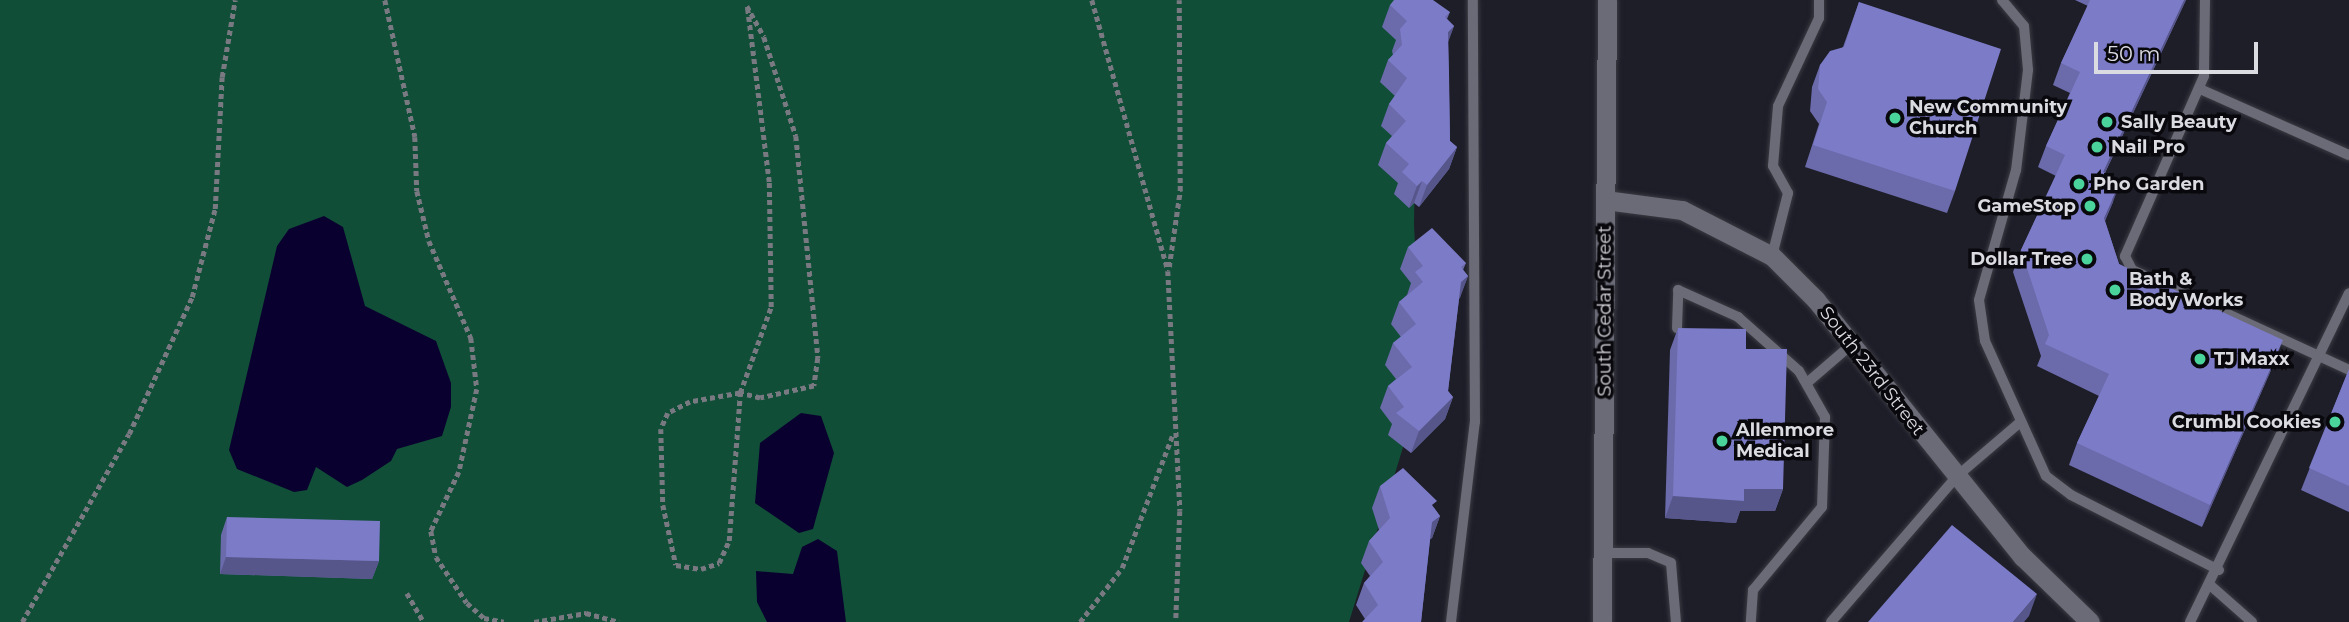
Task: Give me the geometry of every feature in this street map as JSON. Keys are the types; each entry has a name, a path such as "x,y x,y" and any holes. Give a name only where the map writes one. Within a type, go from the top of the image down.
{"street":[{"name":"South Cedar Street","path":"1602,622 1607,0"},
{"name":"South 23rd Street","path":"1605,201 1682,210 1772,256 1852,345 1955,477 2090,622"}],"lane":[{"path":"1451,622 1475,422 1473,0"},
{"path":"1772,256 1788,193 1773,166 1778,106 1819,18 1819,0"},
{"path":"2002,0 2024,26 2025,110 2016,170 1979,300 1985,341 2038,466 2057,486 2219,570"},
{"path":"2205,0 2200,89 2124,256 2132,270 2349,370"},
{"path":"2200,89 2349,155"},
{"path":"1677,328 1678,290 1738,317 1808,382 1827,427 1822,507 1753,590 1751,622"},
{"path":"2190,622 2219,570 2349,293"},
{"path":"1808,382 1852,345"},
{"path":"1831,622 1955,477 2018,424"},
{"path":"1602,553 1648,553 1671,563 1676,622"},
{"path":"2210,585 2252,622"}],"path":[{"path":"22,622 130,434 192,297 215,209 222,76 235,0"},
{"path":"385,0 415,137 417,191 429,241 471,338 477,388 471,432 431,531 433,544 446,577 467,603 484,618 504,622"},
{"path":"1092,0 1168,271"},
{"path":"1175,622 1175,428 1168,271 1180,191 1179,0"},
{"path":"746,3 764,37 796,136 818,358 814,386 760,398 740,393 690,402 668,413 661,429 664,519 676,565 701,569 719,563 729,541 740,393 771,307 769,183 746,3"},
{"path":"1080,622 1122,568 1175,428"},
{"path":"407,593 424,622"},
{"path":"534,622 586,613 619,622"}],"green space":[{"path":"0,0 1418,0 1414,224 1422,386 1349,622 0,622"}],"shaded area":[{"path":"324,216 343,227 365,306 436,341 451,383 451,407 442,436 397,449 391,461 362,480 347,487 316,467 307,490 294,492 237,469 229,450 277,246 289,229"},
{"path":"801,413 821,416 834,453 813,529 799,533 755,503 760,443"},
{"path":"818,539 837,551 846,622 767,622 757,602 756,571 793,574 802,547"}],"building":[{"path":"1394,0 1433,0 1450,12 1445,17 1454,26 1448,32 1450,141 1457,147 1427,185 1422,181 1417,186 1402,172 1409,164 1386,143 1406,121 1389,104 1407,78 1388,60 1402,45 1400,29 1407,21 1390,5"},
{"path":"2090,0 2184,0 2103,172 2121,180 2104,218 2119,264 2283,340 2210,505 2077,443 2109,374 2045,344 2049,335 2021,250 2065,155 2046,146 2080,72 2061,63"},
{"name":"New Community Church","path":"1859,2 2001,49 1955,191 1813,145 1827,102 1818,89 1820,65 1830,51 1844,47"},
{"path":"1432,228 1466,263 1461,267 1468,276 1461,282 1448,391 1453,397 1419,431 1396,413 1404,407 1388,386 1412,367 1393,343 1416,324 1399,302 1423,282 1415,272 1423,266 1408,247"},
{"name":"Allenmore Medical","path":"1678,328 1746,329 1746,349 1787,349 1783,489 1744,489 1744,501 1673,496"},
{"path":"2349,369 2349,486 2309,468"},
{"path":"1403,468 1437,501 1432,505 1440,516 1432,522 1421,622 1362,622 1378,605 1364,583 1383,562 1369,541 1390,518 1380,486"},
{"path":"227,517 380,521 379,561 226,557"},
{"path":"1952,525 2037,594 2013,622 1868,622"}],"place":[{"name":"New Community Church","path":"1895,118"},
{"name":"Sally Beauty","path":"2107,122"},
{"name":"Nail Pro","path":"2097,147"},
{"name":"Pho Garden","path":"2079,184"},
{"name":"GameStop","path":"2090,206"},
{"name":"Dollar Tree","path":"2087,259"},
{"name":"Bath & Body Works","path":"2115,290"},
{"name":"TJ Maxx","path":"2200,359"},
{"name":"Crumbl Cookies","path":"2335,422"},
{"name":"Allenmore Medical","path":"1722,441"}]}
